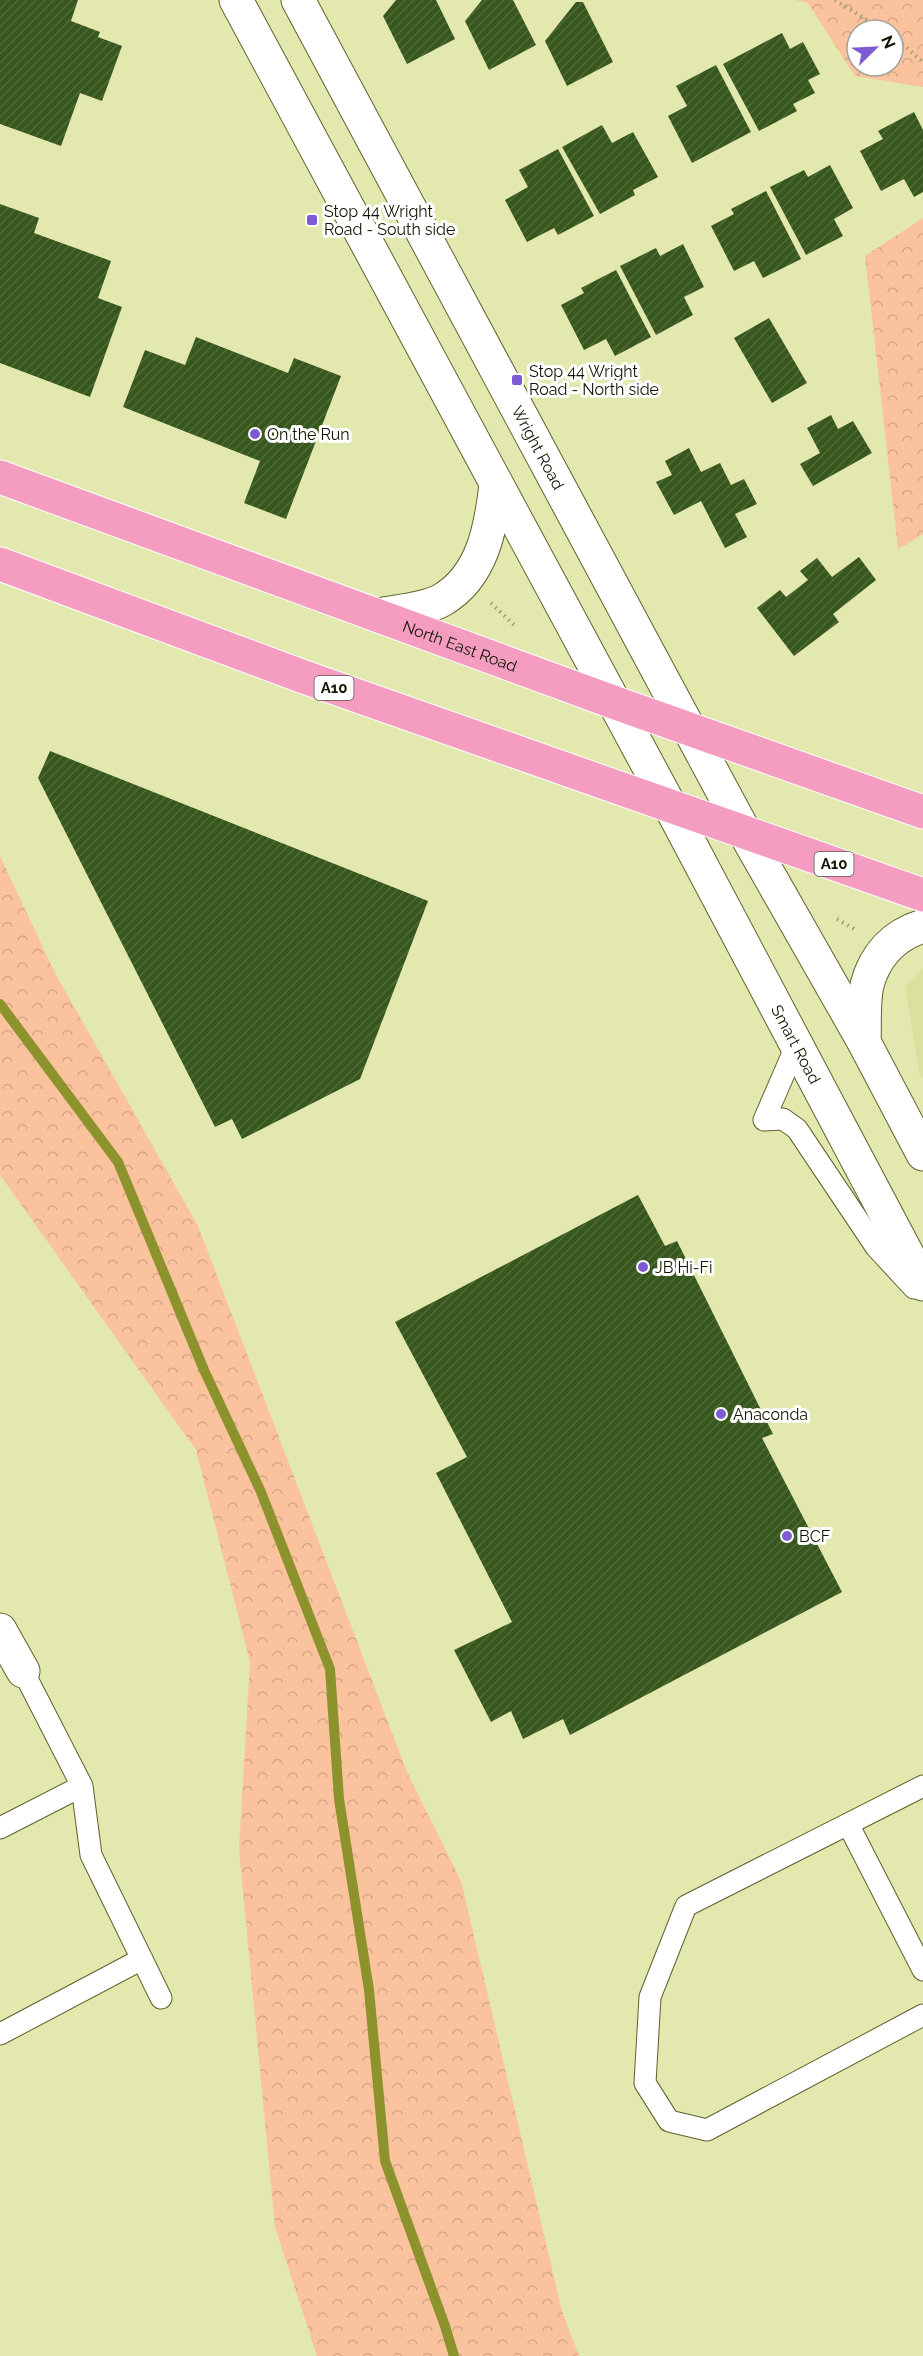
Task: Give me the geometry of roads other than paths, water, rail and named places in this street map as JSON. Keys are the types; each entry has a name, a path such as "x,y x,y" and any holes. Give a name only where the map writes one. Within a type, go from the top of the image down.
{"highway":[{"name":"North East Road","path":"0,477 613,702 923,812"},
{"name":"A10","path":"0,564 304,677 923,896"}],"main road":[{"path":"236,0 670,806"},
{"name":"Wright Road","path":"298,0 745,833"},
{"path":"378,615 426,606 441,600 465,579 481,554 486,540 496,485"},
{"name":"Smart Road","path":"670,806 923,1284"},
{"path":"745,833 864,1042 923,1154"},
{"path":"864,1042 867,986 876,966 887,946 895,939 923,926"},
{"path":"0,1630 23,1671"}],"lane":[{"path":"796,1046 764,1119 783,1119 797,1129 876,1247 923,1297"},
{"path":"23,1671 81,1786 91,1855 160,1998"},
{"path":"0,1828 81,1786"},
{"path":"923,1786 686,1906 650,1996 645,2083 669,2121 707,2130 923,2015"},
{"path":"849,1824 923,1970"},
{"path":"0,2034 142,1959"}],"waterway":[{"path":"0,1004 118,1162 204,1370 261,1492 330,1669 339,1799 369,1990 385,2161 454,2356"}],"place":[{"name":"Stop 44 Wright Road - South side","path":"312,220"},
{"name":"Stop 44 Wright Road - North side","path":"517,380"},
{"name":"On the Run","path":"255,434"},
{"name":"JB Hi-Fi","path":"643,1267"},
{"name":"Anaconda","path":"721,1414"},
{"name":"BCF","path":"787,1536"}]}
